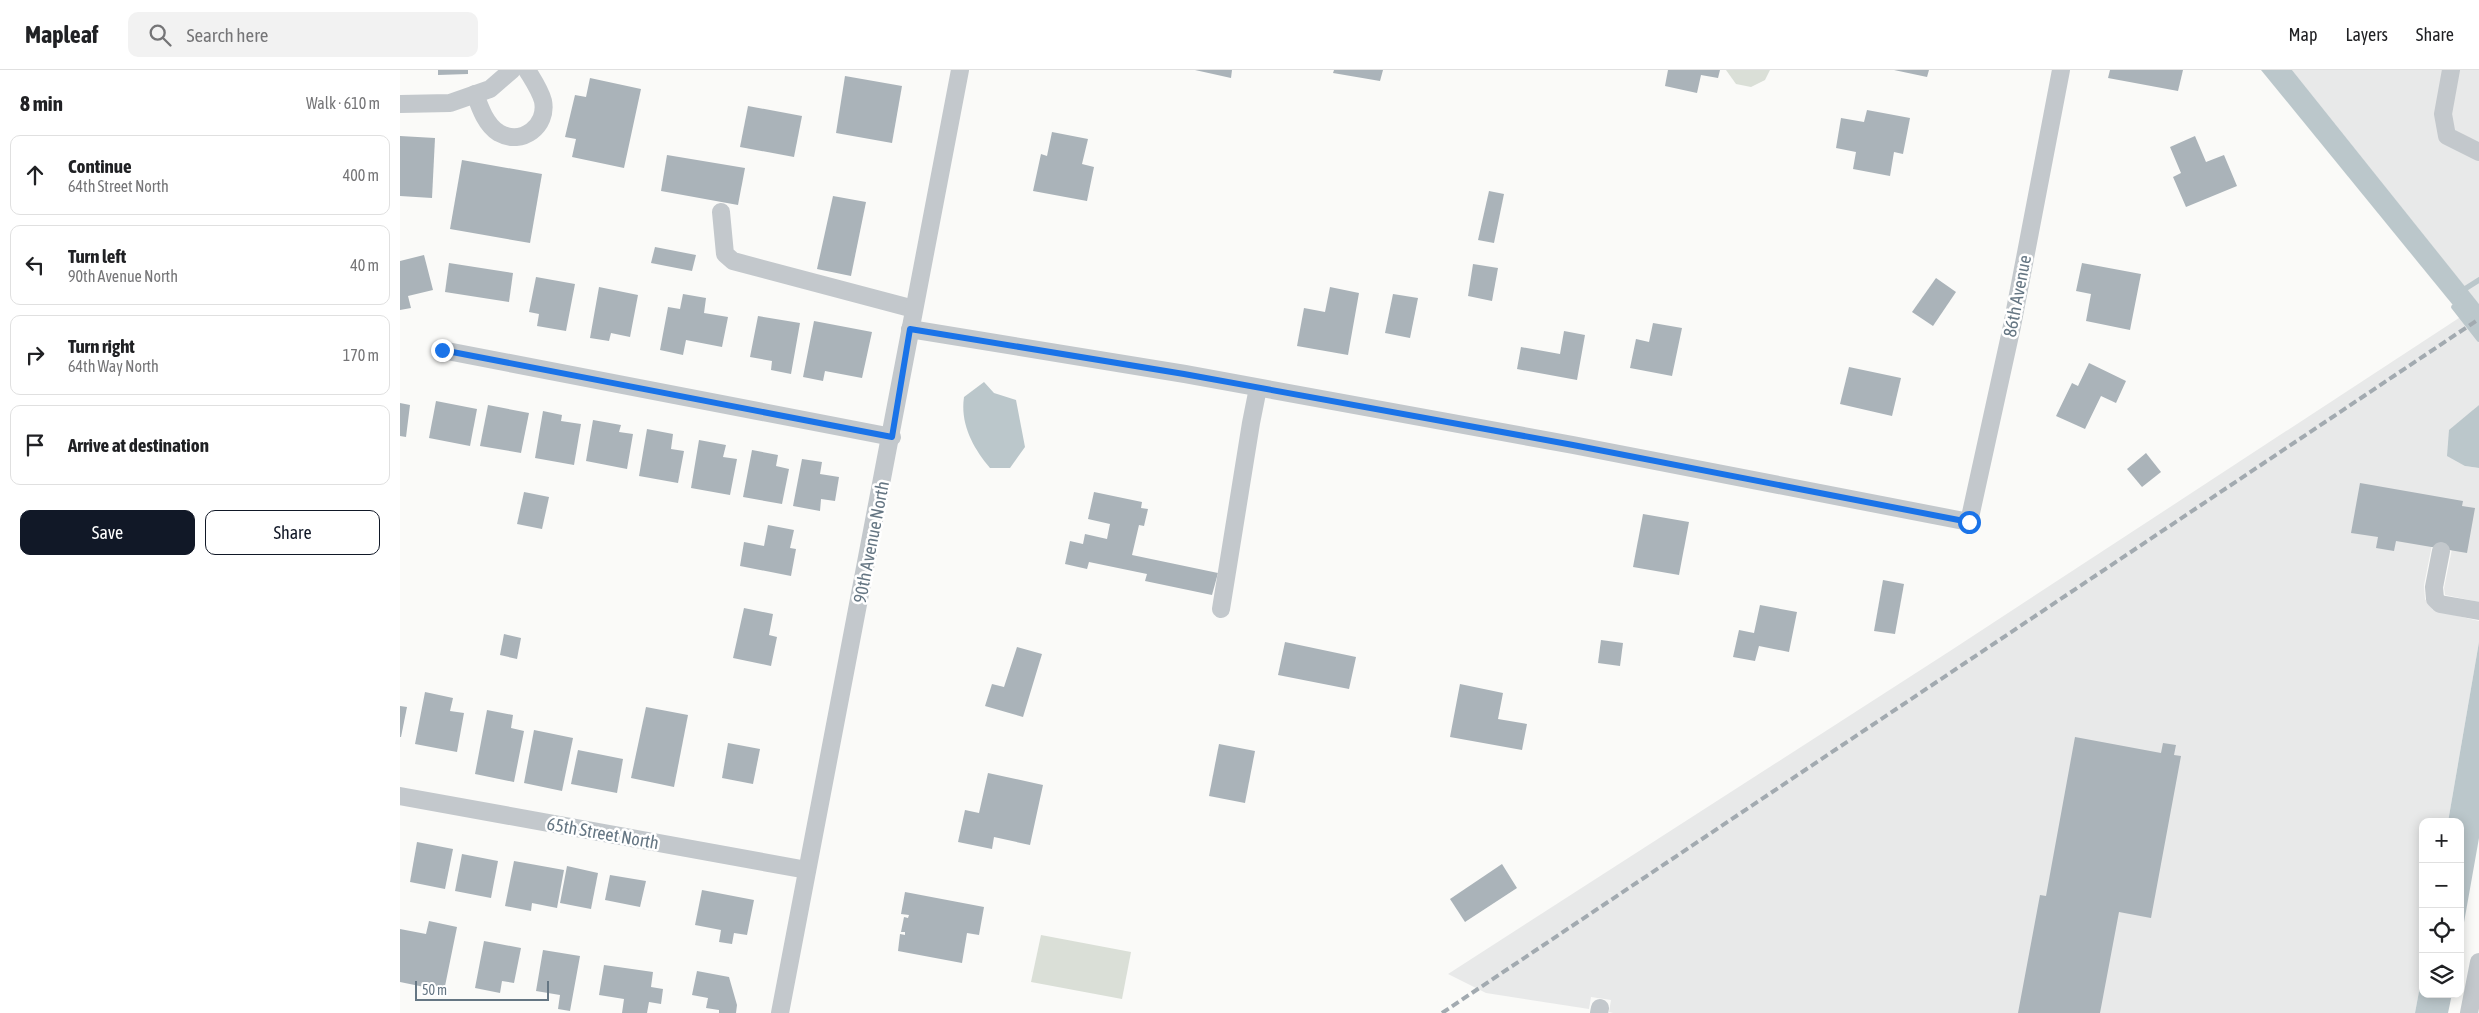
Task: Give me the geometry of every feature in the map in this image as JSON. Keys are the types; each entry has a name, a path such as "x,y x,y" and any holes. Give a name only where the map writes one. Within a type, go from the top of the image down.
{"street":[{"path":"400,104 450,103 490,89 512,70"},
{"path":"474,94 485,117 499,133 515,138 531,133 542,119 543,101 527,70"},
{"name":"90th Avenue North","path":"780,1013 892,437 910,329 960,70"},
{"name":"86th Avenue","path":"1258,388 1969,522 2012,326 2061,70"},
{"path":"2451,70 2442,114 2447,136 2479,152"},
{"path":"721,212 725,254 733,261 914,309"},
{"path":"910,329 1258,388 1250,423 1221,609"},
{"path":"442,350 892,437"},
{"path":"2441,551 2434,587 2435,599 2440,604 2479,611"},
{"name":"65th Street North","path":"400,796 807,870"},
{"path":"2469,1013 2479,962"}],"shaded area":[{"path":"1726,70 1770,70 1765,80 1751,87 1736,84"},
{"path":"2261,70 2292,70 2479,304 2479,337"},
{"path":"2292,70 2479,70 2479,304 2456,276"},
{"path":"2462,316 2479,337 2479,405 2473,410 2465,466 2479,468 2479,602 2445,595 2444,588 2453,544 2433,540 2424,585 2425,599 2433,610 2479,621 2479,642 2449,818 2419,818 2419,992 2415,1013 1613,1013 1609,1012 1611,1000 1591,997 1589,1009 1486,993 1448,974 1950,651"},
{"path":"984,382 994,393 1016,400 1025,447 1010,468 990,468 973,444 966,426 963,407 964,397"},
{"path":"2479,405 2479,468 2465,466 2447,456 2449,430"},
{"path":"2479,642 2479,838 2464,922 2464,818 2449,818"},
{"path":"1041,935 1131,952 1122,999 1031,982"},
{"path":"2419,992 2419,998 2451,998 2448,1013 2415,1013"}],"building":[{"path":"438,70 468,70 468,74 438,75"},
{"path":"1195,70 1232,70 1231,78"},
{"path":"1334,70 1383,70 1380,81 1333,73"},
{"path":"1668,70 1720,70 1718,78 1701,75 1697,93 1665,86"},
{"path":"1894,70 1929,70 1927,77"},
{"path":"2110,70 2183,70 2178,91 2108,78"},
{"path":"845,76 902,86 892,143 836,133"},
{"path":"590,78 641,89 624,168 572,157 576,139 565,137 575,95 586,97"},
{"path":"748,106 802,116 794,157 740,147"},
{"path":"1867,110 1910,118 1903,154 1894,152 1890,176 1853,169 1856,152 1836,148 1841,118 1864,122"},
{"path":"1052,132 1088,139 1082,164 1094,167 1087,201 1033,191 1041,154 1047,156"},
{"path":"400,136 435,138 432,198 400,196"},
{"path":"2195,136 2206,162 2224,155 2237,186 2186,207 2173,177 2181,173 2170,147"},
{"path":"667,155 745,168 738,205 661,191"},
{"path":"462,160 542,174 530,243 450,229"},
{"path":"1489,191 1504,194 1494,243 1478,240"},
{"path":"833,196 866,202 851,276 817,269"},
{"path":"655,247 696,255 692,271 651,263"},
{"path":"424,255 433,290 408,296 411,308 400,310 400,261"},
{"path":"449,263 513,273 509,302 445,292"},
{"path":"2082,263 2141,274 2130,330 2086,321 2091,294 2076,291"},
{"path":"1473,264 1498,268 1492,301 1468,296"},
{"path":"536,277 575,284 566,331 537,326 539,314 529,312"},
{"path":"1936,278 1956,292 1933,326 1912,312"},
{"path":"599,287 638,295 630,337 611,333 609,341 590,338"},
{"path":"1330,287 1359,293 1348,355 1297,346 1304,308 1325,312"},
{"path":"683,294 706,298 704,313 728,317 722,347 686,340 683,355 660,350 668,307 680,309"},
{"path":"1393,294 1418,298 1410,338 1385,333"},
{"path":"758,316 800,323 791,374 771,370 772,361 750,357"},
{"path":"814,321 872,332 862,378 825,371 823,381 803,377"},
{"path":"1653,323 1682,328 1672,376 1630,368 1636,339 1649,342"},
{"path":"1564,331 1585,335 1577,380 1517,369 1521,347 1560,354"},
{"path":"2089,363 2126,381 2116,403 2101,396 2085,429 2056,416 2072,383 2078,386"},
{"path":"1849,367 1901,378 1892,416 1840,404"},
{"path":"436,401 477,409 470,446 429,438"},
{"path":"400,403 410,405 406,437 400,436"},
{"path":"488,405 529,413 521,453 480,446"},
{"path":"543,411 562,415 561,421 581,424 574,465 535,458"},
{"path":"593,420 621,425 619,432 633,434 627,469 586,461"},
{"path":"647,429 673,434 671,449 684,451 678,483 639,476"},
{"path":"699,440 726,445 723,457 737,459 730,495 691,488"},
{"path":"752,450 778,455 776,466 789,469 782,504 743,497"},
{"path":"2146,453 2161,472 2142,487 2127,469"},
{"path":"802,459 822,462 820,474 839,477 835,501 821,499 820,511 793,506"},
{"path":"2360,483 2463,501 2462,506 2475,508 2467,553 2396,541 2394,551 2376,548 2378,537 2351,533"},
{"path":"524,492 549,497 542,529 517,524"},
{"path":"1094,492 1142,502 1141,508 1148,509 1144,526 1139,525 1132,555 1218,573 1212,595 1145,581 1147,574 1089,562 1087,569 1065,564 1070,541 1083,544 1085,534 1107,539 1110,524 1088,519"},
{"path":"1643,514 1689,522 1679,575 1633,567"},
{"path":"768,525 794,530 790,548 796,549 791,576 740,566 744,542 764,546"},
{"path":"1883,580 1904,584 1895,634 1874,631"},
{"path":"1760,605 1797,612 1789,652 1759,646 1755,661 1733,657 1739,630 1754,633"},
{"path":"744,608 773,614 769,635 777,637 771,666 733,658"},
{"path":"504,634 521,638 517,659 500,655"},
{"path":"1601,640 1623,643 1620,666 1598,663"},
{"path":"1285,642 1356,657 1349,689 1278,675"},
{"path":"1017,647 1042,654 1023,717 985,706 992,684 1004,687"},
{"path":"1460,684 1503,693 1498,719 1527,724 1522,750 1450,737"},
{"path":"425,692 453,698 450,711 464,713 457,752 415,744"},
{"path":"400,706 407,707 401,737 400,737"},
{"path":"646,707 688,715 674,787 631,778"},
{"path":"487,710 513,715 511,728 524,731 514,782 475,774"},
{"path":"534,730 573,738 562,791 524,783"},
{"path":"2075,737 2161,753 2163,743 2176,745 2174,755 2181,756 2151,918 2119,912 2100,1013 2018,1013 2040,895 2046,896"},
{"path":"728,743 760,749 753,784 722,778"},
{"path":"1219,744 1255,751 1245,803 1209,796"},
{"path":"578,750 623,759 617,793 571,784"},
{"path":"988,773 1043,785 1030,845 994,837 992,849 958,842 965,810 979,813"},
{"path":"417,842 453,849 445,889 410,882"},
{"path":"462,854 498,861 491,898 455,891"},
{"path":"514,861 564,870 557,908 532,903 531,911 505,906"},
{"path":"1502,864 1517,888 1465,922 1450,899"},
{"path":"567,866 598,873 591,909 560,903"},
{"path":"610,875 646,881 640,907 605,900"},
{"path":"702,890 754,900 747,935 734,933 732,944 719,942 721,930 695,925"},
{"path":"905,892 984,907 979,935 967,933 962,963 898,951 900,934 905,935 905,932 901,932 904,917 908,918 909,915 901,914"},
{"path":"429,921 457,927 444,991 400,982 400,929 426,934"},
{"path":"484,941 521,948 514,983 502,981 500,993 475,988"},
{"path":"543,950 580,956 570,1011 558,1009 560,995 536,991"},
{"path":"604,965 653,972 651,987 663,989 661,1004 649,1002 647,1013 622,1013 624,999 599,995"},
{"path":"697,971 729,977 737,1005 736,1013 719,1013 719,1010 706,1008 708,998 692,995"}],"waterway":[{"path":"2460,292 2479,280"},
{"path":"2454,307 2479,339"}],"railway":[{"path":"1442,1013 2479,319"}],"route":[{"path":"442,350 892,437 910,329 1184,374 1573,445 1969,522"}]}
